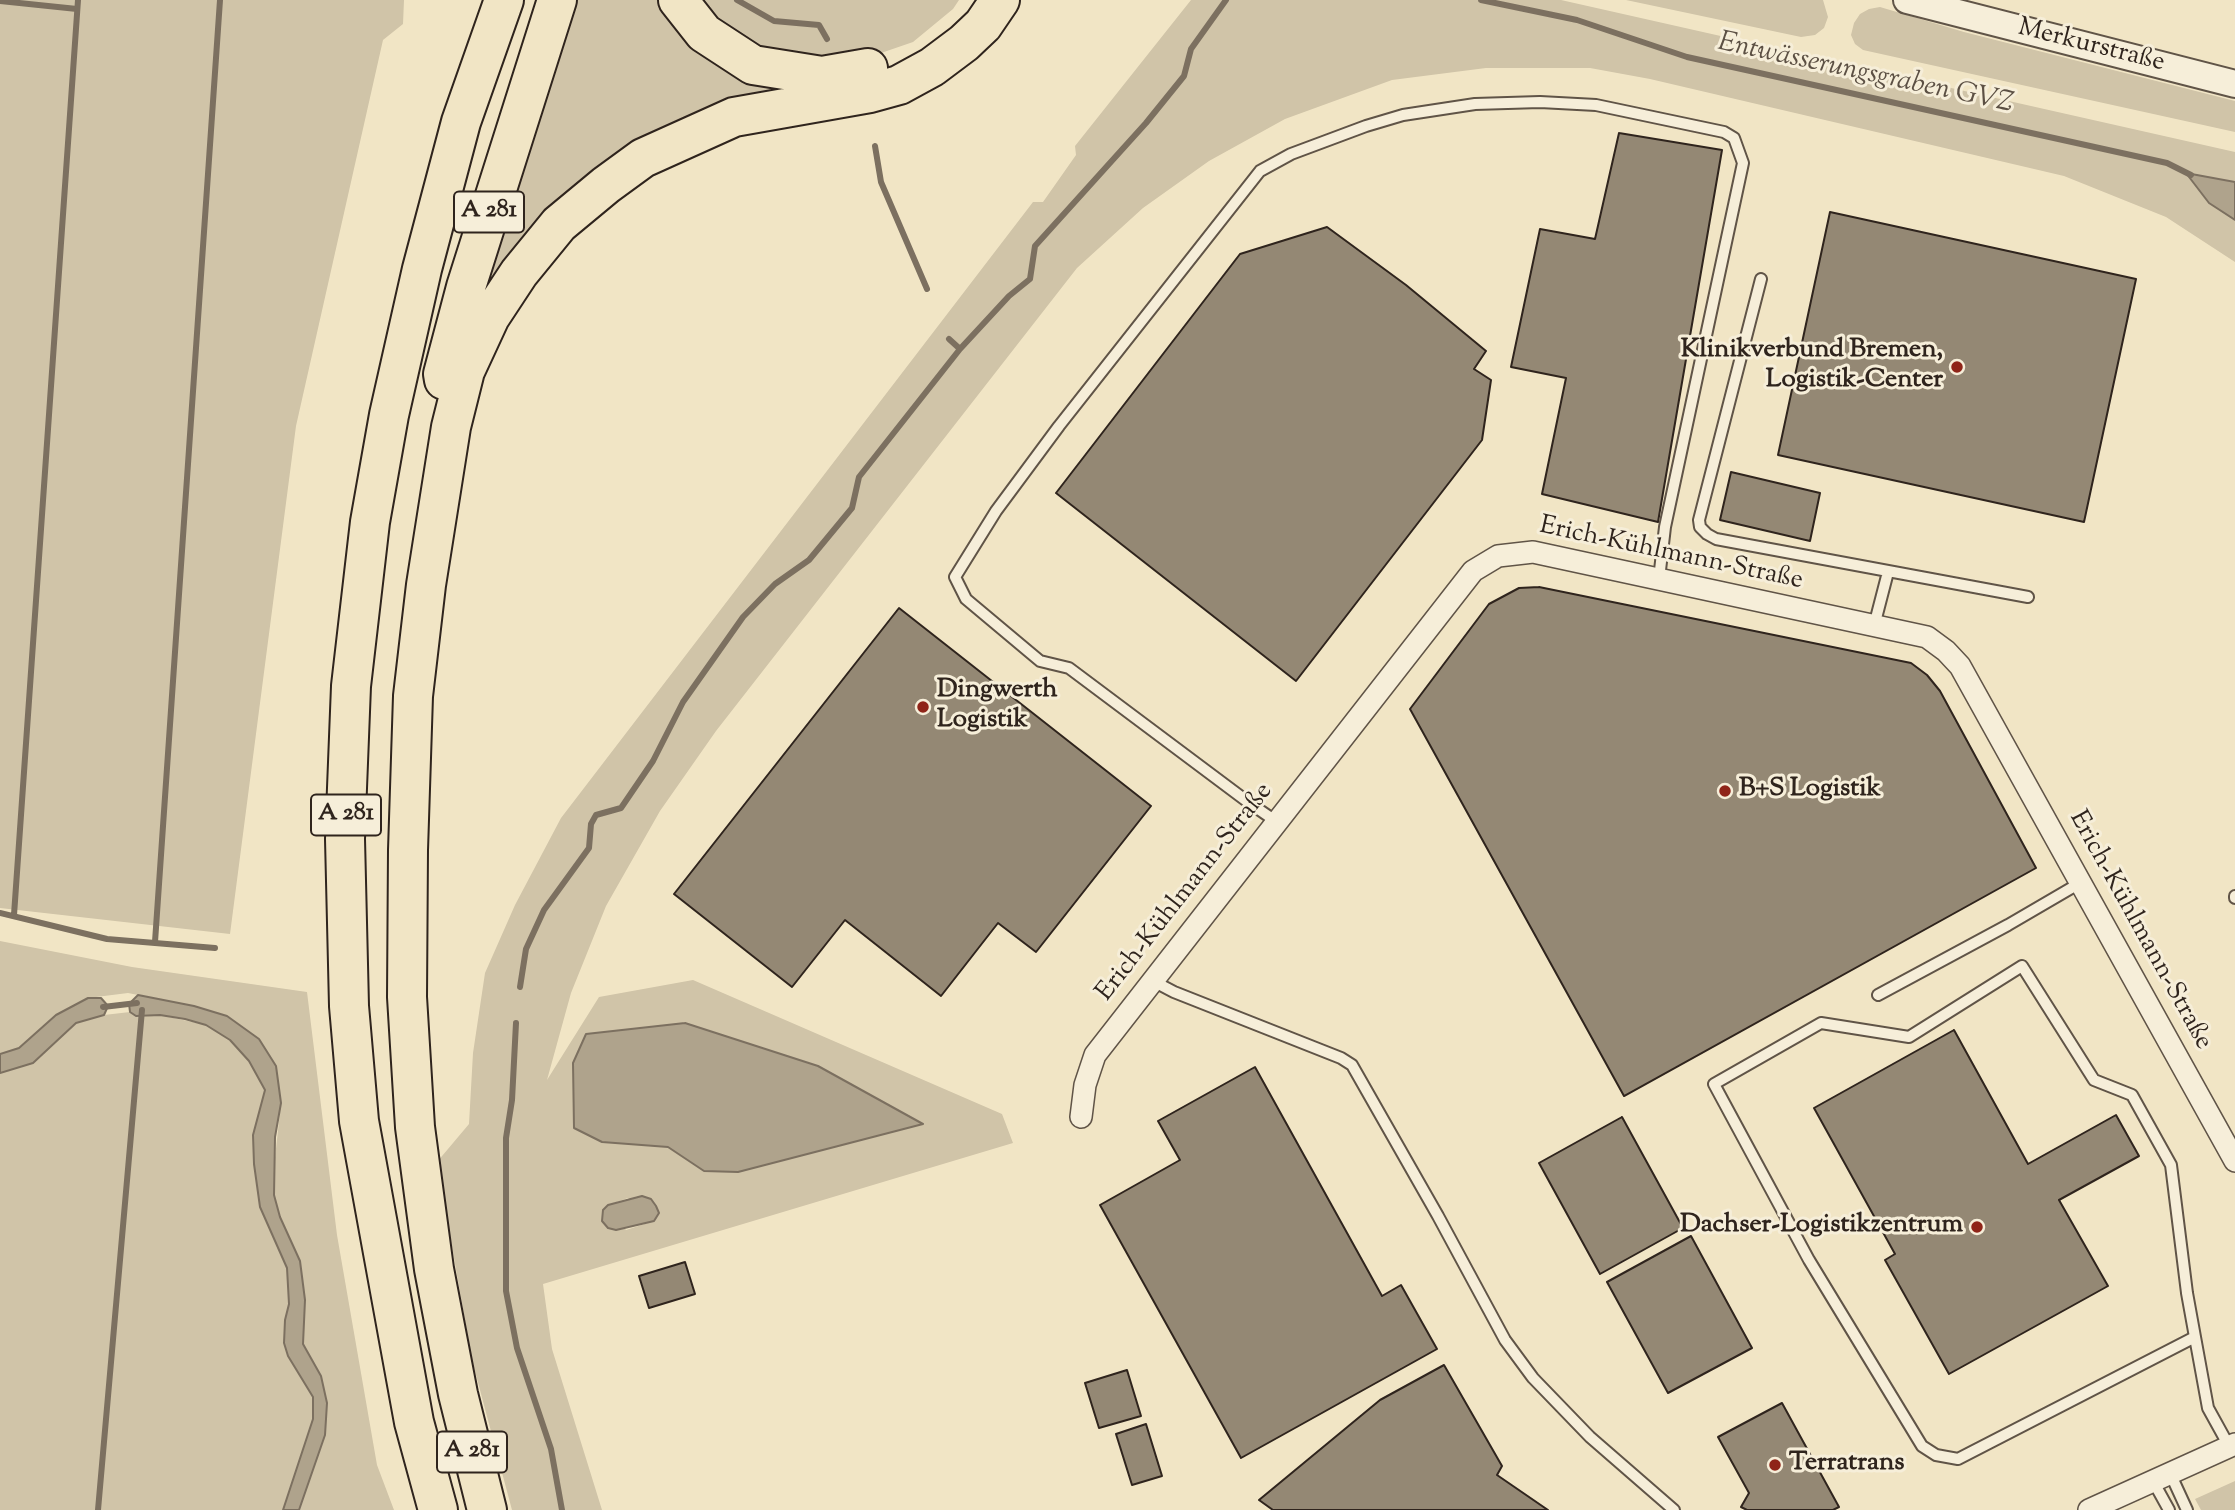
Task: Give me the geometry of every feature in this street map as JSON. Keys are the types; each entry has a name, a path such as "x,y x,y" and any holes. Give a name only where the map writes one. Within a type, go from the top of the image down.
{"highway":[{"name":"A 281","path":"438,1510 414,1422 359,1121 349,1006 345,839 351,686 370,522 389,415 422,269 461,122 504,0"},
{"name":"A 281","path":"487,1510 458,1394 434,1269 415,1127 407,997 408,850 414,696 426,585 451,427 443,374 466,287 558,0"},
{"path":"678,0 704,33 753,65 822,75 858,71 891,61 942,30 969,0"},
{"path":"451,427 465,371 490,317 520,273 559,224 606,185 643,158 734,117 870,93 899,85 932,67 964,43 983,25 1000,0"}],"street":[{"name":"Merkurstraße","path":"1907,0 2235,85"},
{"name":"Erich-Kühlmann-Straße","path":"1081,1117 1085,1085 1095,1055 1473,571 1498,556 1533,552 1927,637 1946,651 1960,666 2235,1161"},
{"path":"2090,1510 2232,1445"}],"lane":[{"path":"1278,822 1069,668 1041,661 965,599 955,577 996,511 1135,328 1260,171 1291,155 1366,126 1403,115 1475,104 1539,102 1596,105 1724,132 1734,138 1741,151 1743,163 1665,527 1659,579"},
{"path":"1761,279 1699,520 1700,527 1716,539 2028,597"},
{"path":"1874,626 1888,572"},
{"path":"1878,995 1998,931 2080,883"},
{"path":"2195,1337 1958,1459 1936,1454 1922,1446 1809,1260 1714,1084 1821,1023 1909,1037 2022,966 2094,1080 2132,1095 2171,1165 2187,1293 2208,1408 2232,1445"},
{"path":"1153,981 1174,992 1341,1058 1352,1065 1505,1340 1533,1378 1590,1437 1674,1510"},
{"path":"2161,1477 2169,1510"},
{"path":"2161,1477 2187,1510"}],"shaded area":[{"path":"0,0 404,0 403,24 383,40 296,426 230,934 0,908"},
{"path":"573,0 663,0 667,5 839,81 711,115 475,317"},
{"path":"688,0 959,0 953,9 913,42 855,62 742,46"},
{"path":"1191,0 1561,0 2235,152 2235,182 2187,173 2209,203 2235,220 2235,262 2166,217 2064,176 1650,79 1590,68 1486,68 1392,80 1285,119 1209,161 1143,208 1077,268 716,731 660,811 606,906 571,993 547,1080 599,997 693,980 1002,1114 1013,1143 543,1284 552,1349 602,1510 512,1510 472,1360 437,1162 469,1124 473,1053 485,973 515,905 561,818 1033,202 1043,202 1076,155 1075,146","holes":["628,1198 654,1221 626,1230 608,1205"]},
{"path":"1626,0 1823,0 1828,17 1824,28 1815,35 1801,37"},
{"path":"1880,7 1964,32 2235,101 2235,132 1863,50 1855,44 1851,35 1854,23 1860,14"},
{"path":"2186,173 2235,182 2235,220 2209,203"},
{"path":"0,941 132,967 307,992 337,1235 377,1465 394,1510 299,1510 321,1376 303,1344 300,1261 280,1217 274,1195 274,1167 281,1103 276,1066 259,1039 227,1016 194,1006 128,993 88,998 56,1015 19,1048 0,1054"},
{"path":"138,995 194,1006 227,1016 259,1039 276,1066 281,1103 275,1137 274,1195 280,1217 300,1261 305,1300 303,1344 321,1376 327,1403 325,1435 299,1510 283,1510 313,1419 313,1397 288,1356 284,1343 289,1304 287,1268 260,1207 253,1135 265,1090 249,1061 230,1040 206,1025 185,1019 160,1015 136,1016 130,1012 129,1004"},
{"path":"88,998 101,998 108,1006 104,1015 76,1023 33,1063 0,1073 0,1054 19,1048 56,1015"},
{"path":"130,1012 141,1017 160,1015 206,1025 230,1040 249,1061 265,1091 253,1135 260,1207 287,1268 289,1304 285,1320 288,1356 313,1397 313,1418 283,1510 0,1510 0,1073 33,1063 76,1023 104,1015"},
{"path":"685,1023 818,1066 923,1124 738,1172 704,1171 668,1147 602,1142 574,1128 573,1063 586,1034"},
{"path":"642,1196 651,1199 656,1206 659,1213 654,1221 616,1230 608,1228 602,1221 603,1210 608,1205"},
{"path":"2235,1481 2235,1510 2201,1510 2195,1499"}],"building":[{"path":"1619,133 1722,150 1658,522 1542,494 1566,378 1511,367 1540,229 1595,239"},
{"name":"Klinikverbund Bremen, Logistik-Center","path":"1830,212 2136,279 2084,522 1778,455"},
{"path":"1327,227 1406,285 1486,351 1474,369 1491,380 1482,440 1296,681 1056,493 1240,254"},
{"path":"1731,472 1820,493 1810,541 1720,520"},
{"name":"B+S Logistik","path":"1539,587 1911,663 1927,675 1940,691 2036,868 1624,1096 1410,709 1489,604 1519,588"},
{"name":"Dingwerth Logistik","path":"899,608 1151,806 1036,952 998,923 941,996 845,920 792,987 674,894"},
{"name":"Dachser-Logistikzentrum","path":"1954,1030 2028,1164 2116,1115 2139,1156 2059,1200 2108,1286 1949,1374 1885,1260 1895,1254 1814,1108"},
{"path":"1255,1067 1382,1296 1401,1285 1437,1349 1241,1458 1100,1205 1180,1160 1158,1121"},
{"path":"1622,1117 1683,1228 1600,1274 1539,1163"},
{"path":"1691,1236 1752,1348 1668,1393 1607,1282"},
{"path":"685,1262 695,1294 649,1308 639,1276"},
{"path":"1444,1365 1502,1466 1497,1475 1548,1510 1273,1510 1259,1500 1380,1400"},
{"path":"1127,1370 1141,1416 1099,1428 1085,1383"},
{"name":"Terratrans","path":"1782,1403 1839,1507 1833,1510 1747,1510 1741,1507 1749,1493 1718,1437"},
{"path":"1146,1424 1162,1476 1132,1485 1116,1434"}],"waterway":[{"path":"14,915 78,0"},
{"path":"155,942 220,0"},
{"path":"737,0 774,21 819,25 827,39"},
{"name":"Entwässerungsgraben GVZ","path":"520,987 526,949 544,910 589,848 591,824 596,815 621,808 653,761 683,702 743,617 775,584 809,560 852,508 859,477 960,349 1009,296 1030,279 1035,246 1146,123 1184,76 1191,49 1226,0"},
{"name":"Entwässerungsgraben GVZ","path":"1481,0 1577,20 1687,57 2167,163 2191,175"},
{"path":"0,1 77,9"},
{"path":"875,146 881,182 927,289"},
{"path":"949,339 960,349"},
{"path":"0,913 107,939 215,948"},
{"path":"103,1007 137,1003"},
{"path":"98,1510 142,1010"},
{"name":"Entwässerungsgraben GVZ","path":"516,1023 512,1100 506,1138 506,1291 517,1348 551,1449 562,1510"}],"place":[{"name":"Klinikverbund Bremen, Logistik-Center","path":"1957,367"},
{"name":"Dingwerth Logistik","path":"923,707"},
{"name":"B+S Logistik","path":"1725,791"},
{"name":"Dachser-Logistikzentrum","path":"1977,1227"},
{"name":"Terratrans","path":"1775,1465"}]}
